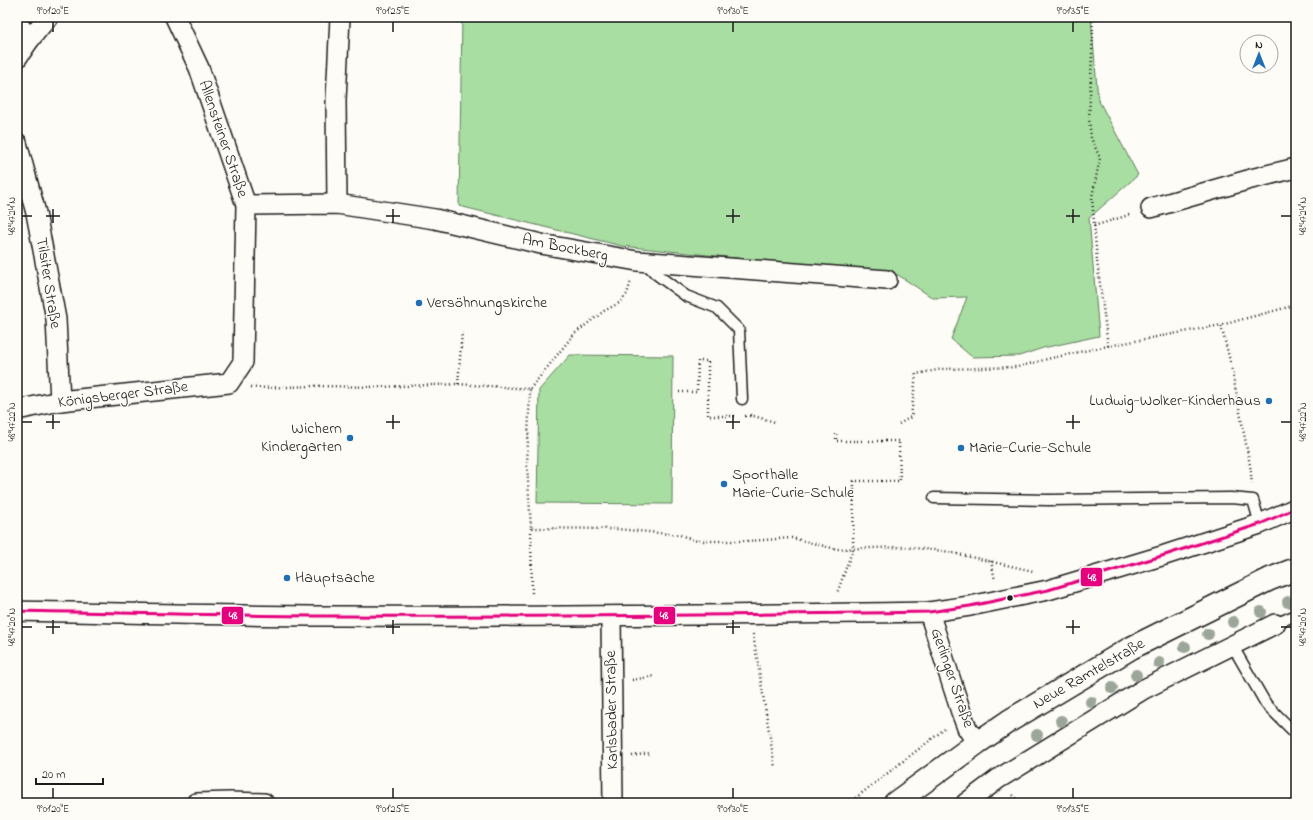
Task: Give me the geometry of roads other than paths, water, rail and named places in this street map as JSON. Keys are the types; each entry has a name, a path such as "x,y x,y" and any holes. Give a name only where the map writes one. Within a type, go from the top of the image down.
{"main road":[{"name":"Neue Ramtelstraße","path":"895,803 1009,721 1131,648 1263,583 1296,569"}],"street":[{"path":"17,58 48,17"},
{"name":"Allensteiner Straße","path":"175,17 199,68 246,205 243,362 229,383"},
{"path":"337,204 336,100 340,17"},
{"path":"17,23 30,39"},
{"name":"Tilsiter Straße","path":"17,143 36,213 56,319 60,401"},
{"path":"1151,208 1251,179 1296,168"},
{"name":"Am Bockberg","path":"246,205 337,204 435,219 542,244 641,262 887,280"},
{"name":"Königsberger Straße","path":"17,410 60,401 229,383"},
{"name":"Gerlinger Straße","path":"17,611 341,616 611,616 929,612 970,606 1048,590 1165,555 1260,524 1296,508"},
{"name":"Gerlinger Straße","path":"929,612 961,712 967,728 977,743"},
{"name":"Karlsbader Straße","path":"611,616 613,803"},
{"path":"966,803 998,779 1144,689 1275,624"},
{"path":"196,803 264,803"}],"lane":[{"path":"641,262 686,296 717,308 739,330 742,399"},
{"path":"934,498 1048,500 1231,498 1253,500 1260,524"},
{"path":"1275,624 1296,615"},
{"path":"1232,645 1266,704 1296,734"}],"place":[{"name":"Versöhnungskirche","path":"419,303"},
{"name":"Ludwig-Wolker-Kinderhaus","path":"1269,401"},
{"name":"Wichern Kindergarten","path":"350,438"},
{"name":"Marie-Curie-Schule","path":"961,448"},
{"name":"Sporthalle Marie-Curie-Schule","path":"724,484"},
{"name":"Hauptsache","path":"287,578"}]}
